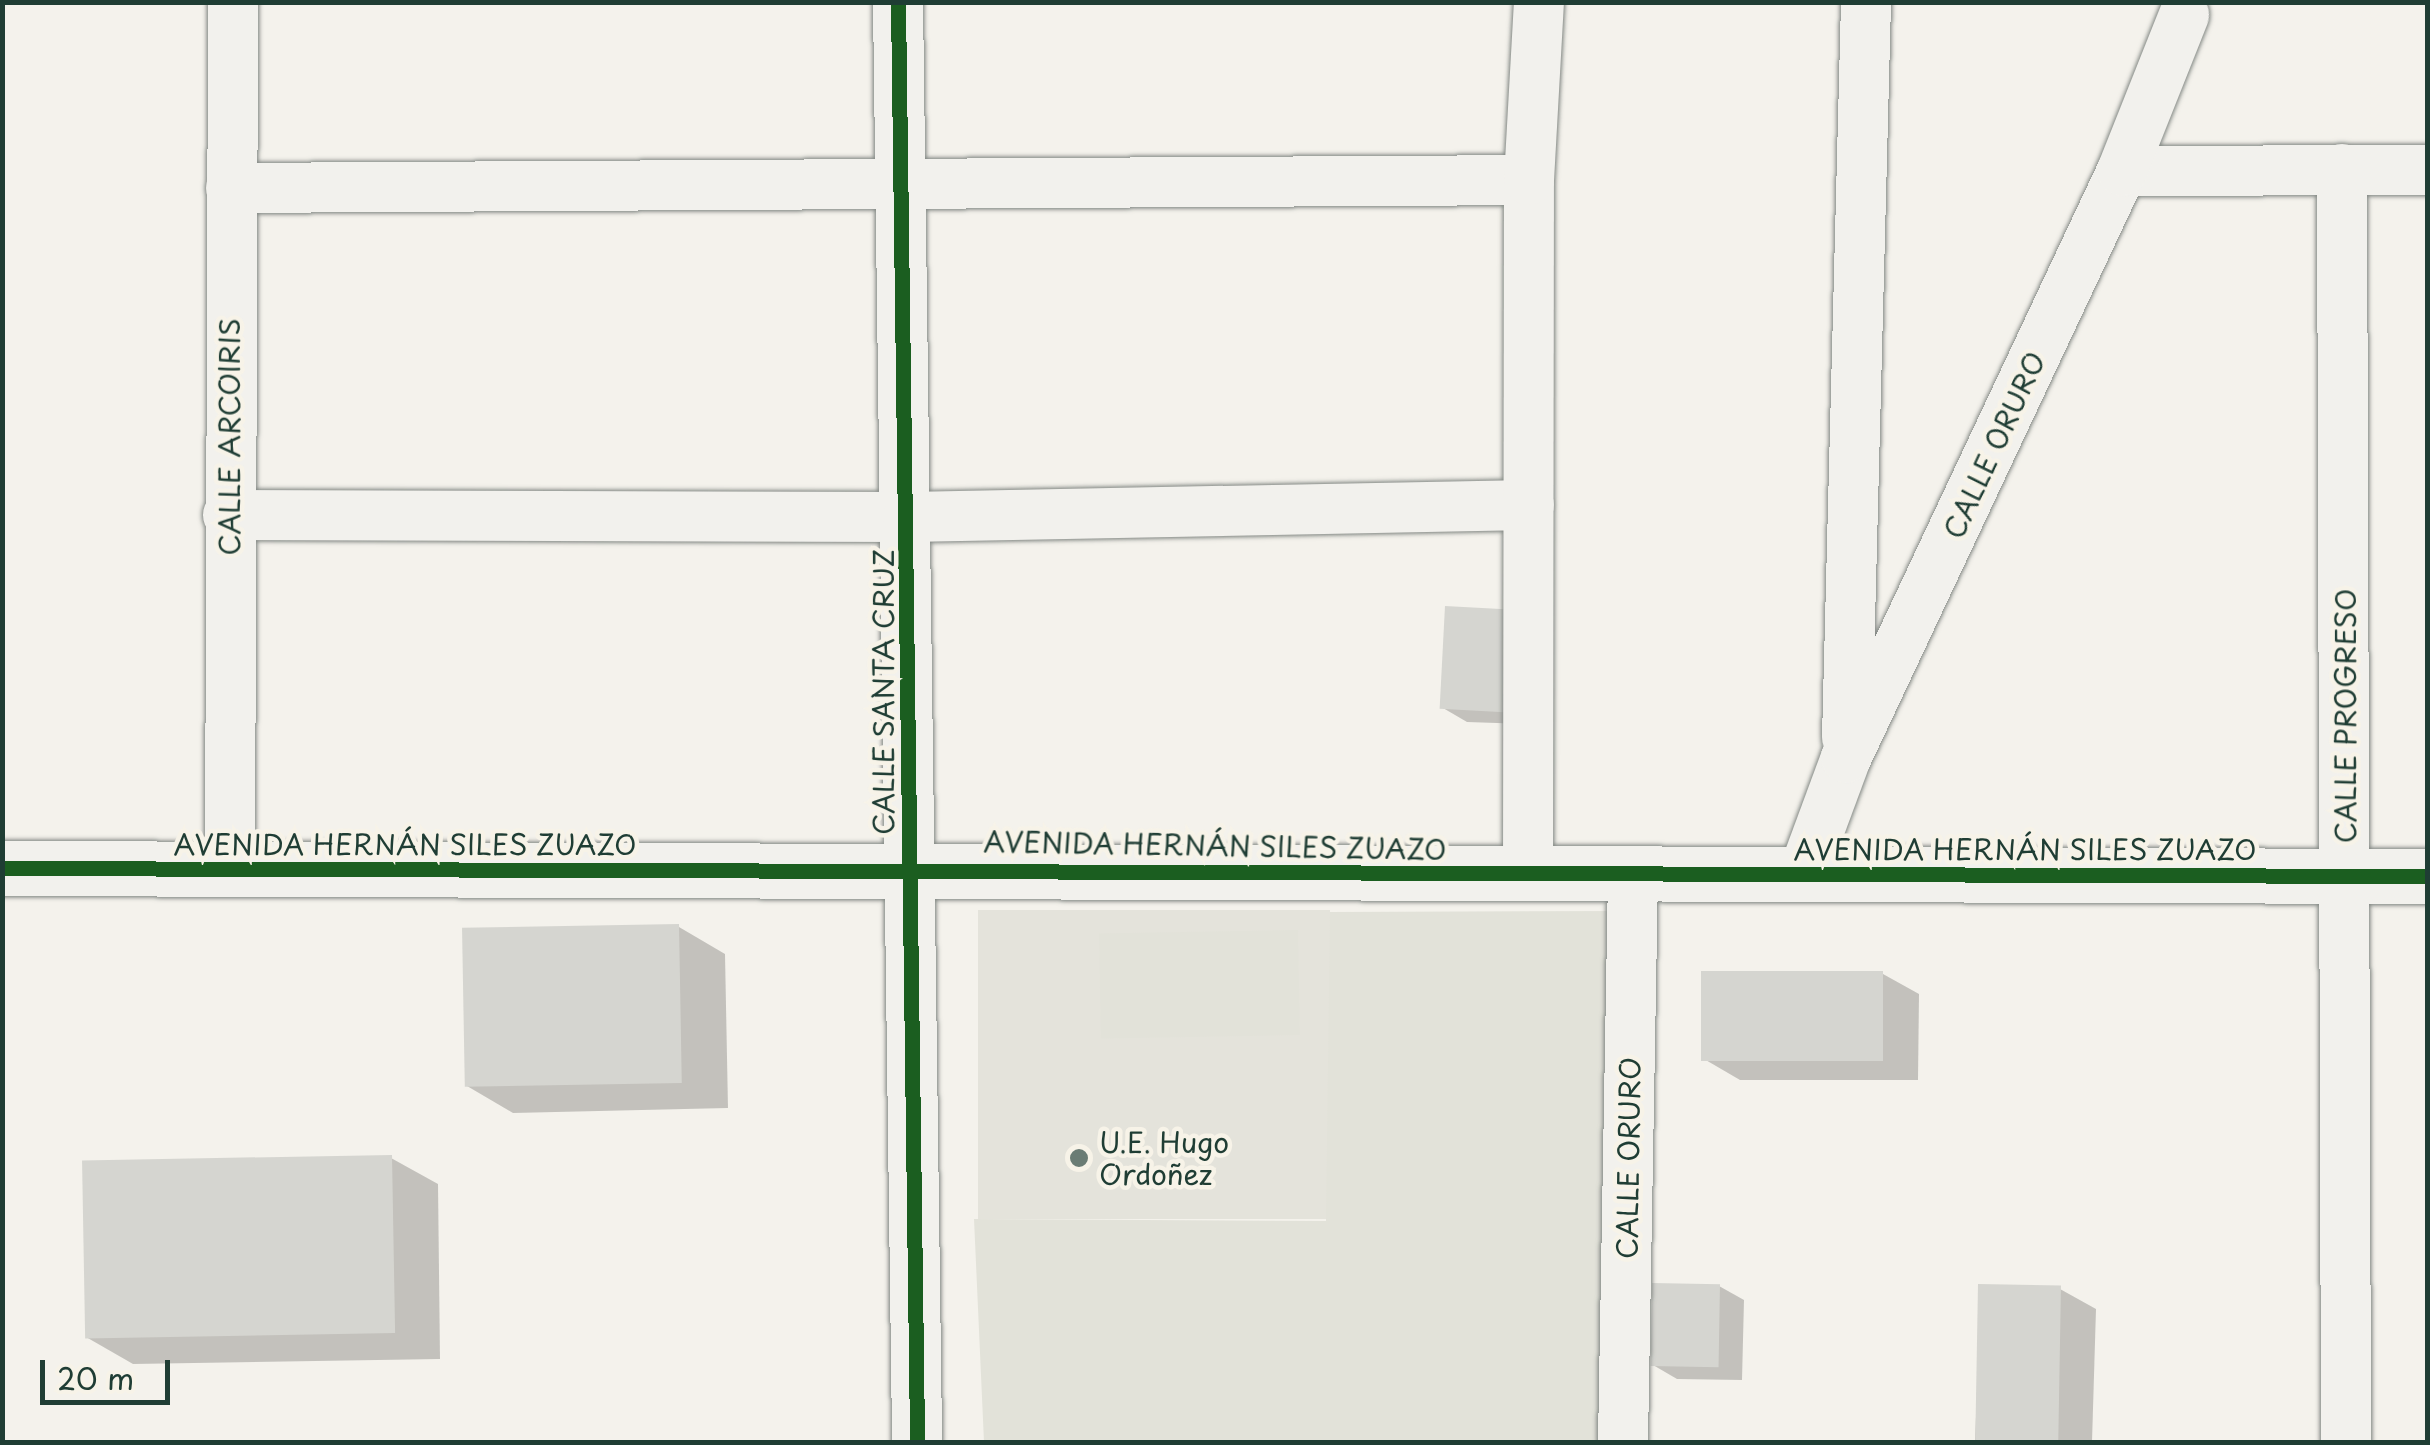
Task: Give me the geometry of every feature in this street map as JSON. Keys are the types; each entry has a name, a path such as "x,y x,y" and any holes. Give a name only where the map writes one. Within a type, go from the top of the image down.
{"street":[{"name":"CALLE ARCOIRIS","path":"230,872 228,515 233,2"},
{"name":"CALLE SANTA CRUZ","path":"898,2 897,185 908,517 908,866 917,1442"},
{"path":"1528,873 1529,180 1539,2"},
{"path":"1846,758 1866,2"},
{"name":"CALLE ORURO","path":"1803,874 1846,758 2122,171 2184,15"},
{"name":"CALLE PROGRESO","path":"2342,169 2346,1442"},
{"path":"2122,171 2428,170"},
{"path":"230,188 1529,180"},
{"path":"228,515 908,517 1529,505"},
{"name":"AVENIDA HERNÁN SILES ZUAZO","path":"2,868 230,872 908,866 2428,876"},
{"name":"CALLE ORURO","path":"1624,1442 1633,873"}],"shaded area":[{"path":"978,910 1330,910 1330,1219 978,1219"},
{"path":"1628,911 1612,1442 984,1442 974,1219 1326,1221 1330,912"},
{"path":"1298,930 1300,1035 1101,1038 1099,933"}],"building":[{"path":"1445,606 1510,609 1505,712 1440,709"},
{"path":"679,924 682,1083 465,1087 462,928"},
{"path":"1701,971 1883,971 1883,1061 1701,1061"},
{"path":"392,1155 395,1333 85,1338 82,1160"},
{"path":"1652,1283 1720,1284 1719,1367 1651,1366"},
{"path":"1978,1284 2061,1285 2058,1442 1975,1442"}],"cycle path":[{"path":"898,2 917,1442"},
{"path":"2,868 2428,876"}],"place":[{"name":"U.E. Hugo Ordoñez","path":"1079,1158"}]}
